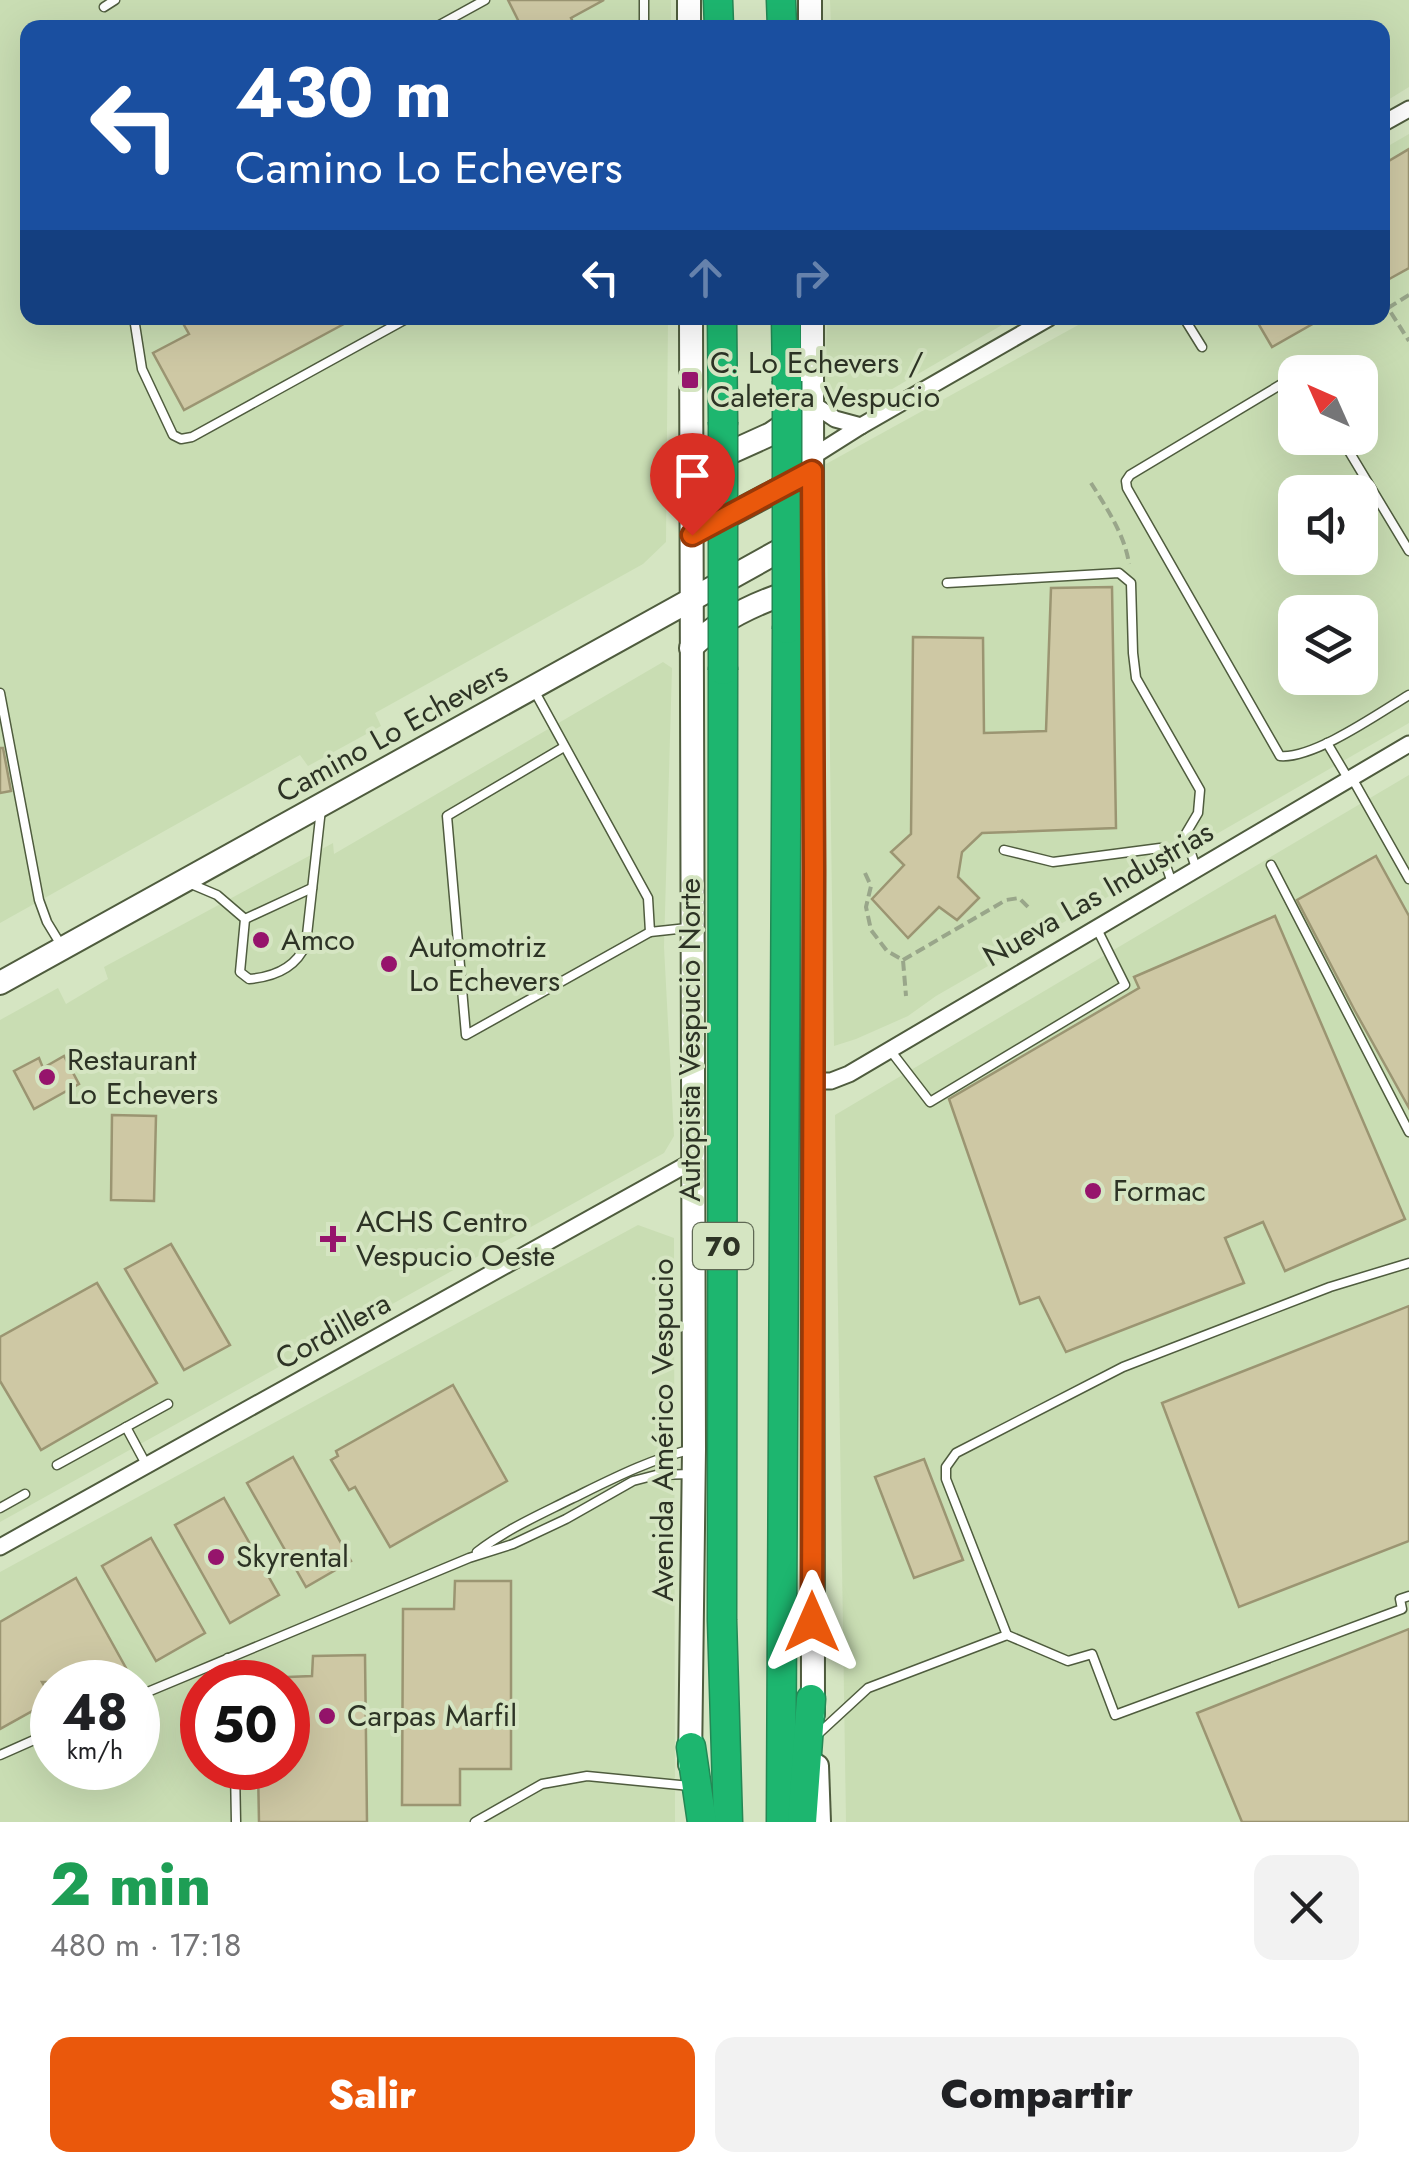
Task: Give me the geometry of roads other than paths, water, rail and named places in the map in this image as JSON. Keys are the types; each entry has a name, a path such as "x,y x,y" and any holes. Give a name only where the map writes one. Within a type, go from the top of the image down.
{"highway":[{"name":"Autopista Vespucio Norte","path":"722,325 722,1620 728,1822"},
{"name":"70","path":"780,1822 786,325"},
{"path":"802,1822 811,1700"},
{"path":"691,1747 702,1822"}],"main road":[{"name":"Avenida Américo Vespucio","path":"691,325 691,1822"},
{"path":"812,325 811,1700 818,1822"},
{"path":"692,468 770,434 813,404"},
{"path":"692,535 812,464"},
{"name":"Camino Lo Echevers","path":"0,983 812,533"},
{"path":"644,628 670,633 692,648 709,631 748,609 812,586"}],"street":[{"path":"812,464 862,426 1037,325"},
{"path":"813,404 834,419 862,426"},
{"name":"Nueva Las Industrias","path":"813,1081 840,1078 890,1050 1409,744"},
{"name":"Cordillera","path":"0,1547 693,1161"}],"lane":[{"path":"104,7 116,0"},
{"path":"448,20 484,0"},
{"path":"135,325 142,369 174,435 181,440 395,325"},
{"path":"1188,325 1202,347"},
{"path":"1278,386 1130,474 1126,481 1280,756 1327,743 1409,695"},
{"path":"1352,455 1409,552"},
{"path":"947,583 1120,574 1131,583 1136,678 1200,790 1198,814 1185,834 1196,868"},
{"path":"533,688 648,898 650,932"},
{"path":"0,694 39,900 63,948"},
{"path":"1327,743 1352,778 1409,879"},
{"path":"564,746 447,816 466,1036 650,932 692,927"},
{"path":"246,919 240,972 249,979 268,978 302,955 322,804"},
{"path":"1004,850 1053,862 1160,848 1172,883"},
{"path":"1271,865 1409,1132"},
{"path":"182,880 217,896 246,919"},
{"path":"246,919 312,888"},
{"path":"890,1050 930,1102 1125,985 1096,927"},
{"path":"1007,1635 946,1479 946,1467 956,1453 1123,1367 1330,1287 1409,1263"},
{"path":"57,1465 168,1404"},
{"path":"126,1426 147,1466"},
{"path":"469,1558 503,1532 612,1478 694,1449"},
{"path":"160,1687 469,1558 513,1544 633,1481 656,1475 694,1474"},
{"path":"0,1508 25,1494"},
{"path":"815,1736 868,1688 1007,1635 1068,1661 1092,1654 1114,1715 1402,1609 1400,1599 1409,1596"},
{"path":"0,1755 30,1742"},
{"path":"476,1822 542,1784 586,1776 690,1786"},
{"path":"235,1790 236,1822"}],"place":[{"name":"C. Lo Echevers / Caletera Vespucio","path":"690,380"},
{"name":"Amco","path":"261,940"},
{"name":"Automotriz Lo Echevers","path":"389,964"},
{"name":"Restaurant Lo Echevers","path":"47,1077"},
{"name":"Formac","path":"1093,1191"},
{"name":"ACHS Centro Vespucio Oeste","path":"333,1239"},
{"name":"Skyrental","path":"216,1557"},
{"name":"Carpas Marfil","path":"327,1716"}]}
